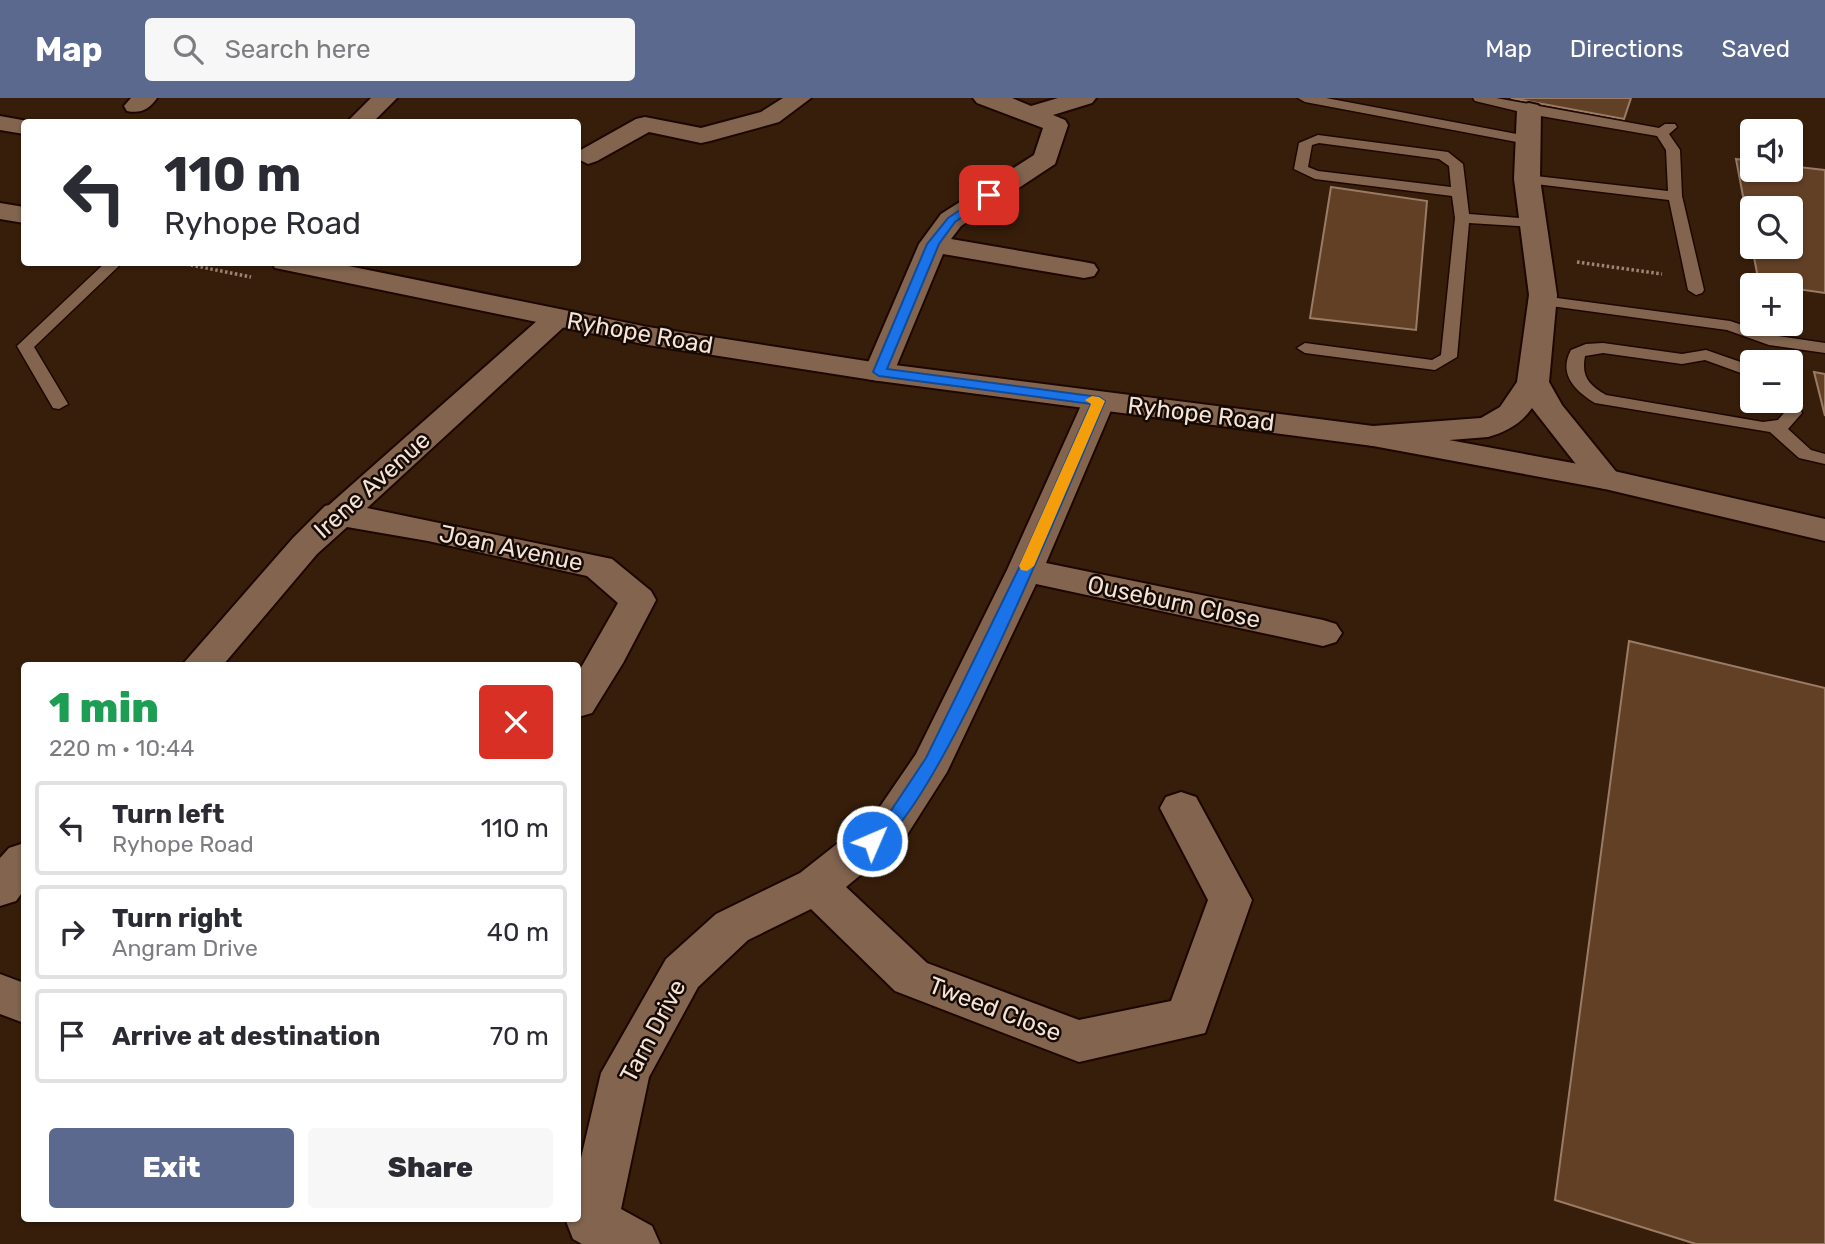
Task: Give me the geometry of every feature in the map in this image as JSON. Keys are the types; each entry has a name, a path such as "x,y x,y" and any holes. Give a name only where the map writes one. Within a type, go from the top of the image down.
{"street":[{"path":"362,119 385,98"},
{"path":"588,156 645,124 701,136 770,117 799,98"},
{"path":"879,372 933,244 951,220 1046,159 1056,125 985,98"},
{"path":"1029,114 1084,98"},
{"path":"1373,436 1488,427 1512,415 1533,382 1542,301 1527,179 1529,110"},
{"path":"0,123 21,126"},
{"path":"0,211 21,214"},
{"path":"933,244 1084,270"},
{"name":"Ryhope Road","path":"304,266 648,336 879,372 1373,436 1605,479 1825,530"},
{"name":"Irene Avenue","path":"204,662 305,546 337,514 557,318"},
{"path":"1533,382 1548,410 1605,479"},
{"name":"Tarn Drive","path":"633,1244 592,1221 625,1073 682,973 732,927 816,886 890,826 933,761 1025,570 1099,401"},
{"name":"Joan Avenue","path":"337,514 429,530 599,567 638,600 604,663 581,698"},
{"name":"Ouseburn Close","path":"1025,570 1323,633"},
{"name":"Tweed Close","path":"816,886 911,977 1079,1041 1188,1018 1230,900 1181,808"},
{"path":"0,888 21,864"},
{"path":"0,994 21,1002"}],"lane":[{"path":"1305,98 1527,140"},
{"path":"1480,98 1529,110 1666,130 1673,150 1675,197 1694,284"},
{"path":"1305,348 1435,365 1449,357 1462,218 1456,164 1443,155 1318,139 1306,143 1301,169 1315,175 1459,192"},
{"path":"1527,179 1675,197"},
{"path":"1462,218 1533,223"},
{"path":"58,404 25,346 112,266"},
{"path":"1542,301 1730,326 1769,340 1825,348"},
{"path":"1683,319 1693,327 1704,345 1706,355"},
{"path":"1740,368 1706,355 1682,359 1603,348 1577,354 1573,367 1575,379 1582,389 1601,399 1763,427 1783,425 1793,413"},
{"path":"1774,426 1805,454 1825,459"}],"path":[{"path":"1538,257 1694,284"}],"building":[{"path":"1511,98 1631,98 1624,119"},
{"path":"1736,159 1740,160 1740,180"},
{"path":"1803,167 1825,170 1825,293 1803,290 1803,273 1757,273 1754,259 1803,259 1803,196 1743,196 1740,182 1803,182"},
{"path":"1331,187 1427,201 1416,330 1310,318"},
{"path":"1814,372 1825,374 1825,416"},
{"path":"1629,641 1825,688 1825,1244 1696,1244 1555,1200"}],"slow traffic":[{"path":"1027,566 1099,401 1092,400"}],"route":[{"path":"872,841 890,826 933,761 1025,570 1099,401 879,372 933,244 951,220 989,195"}]}
